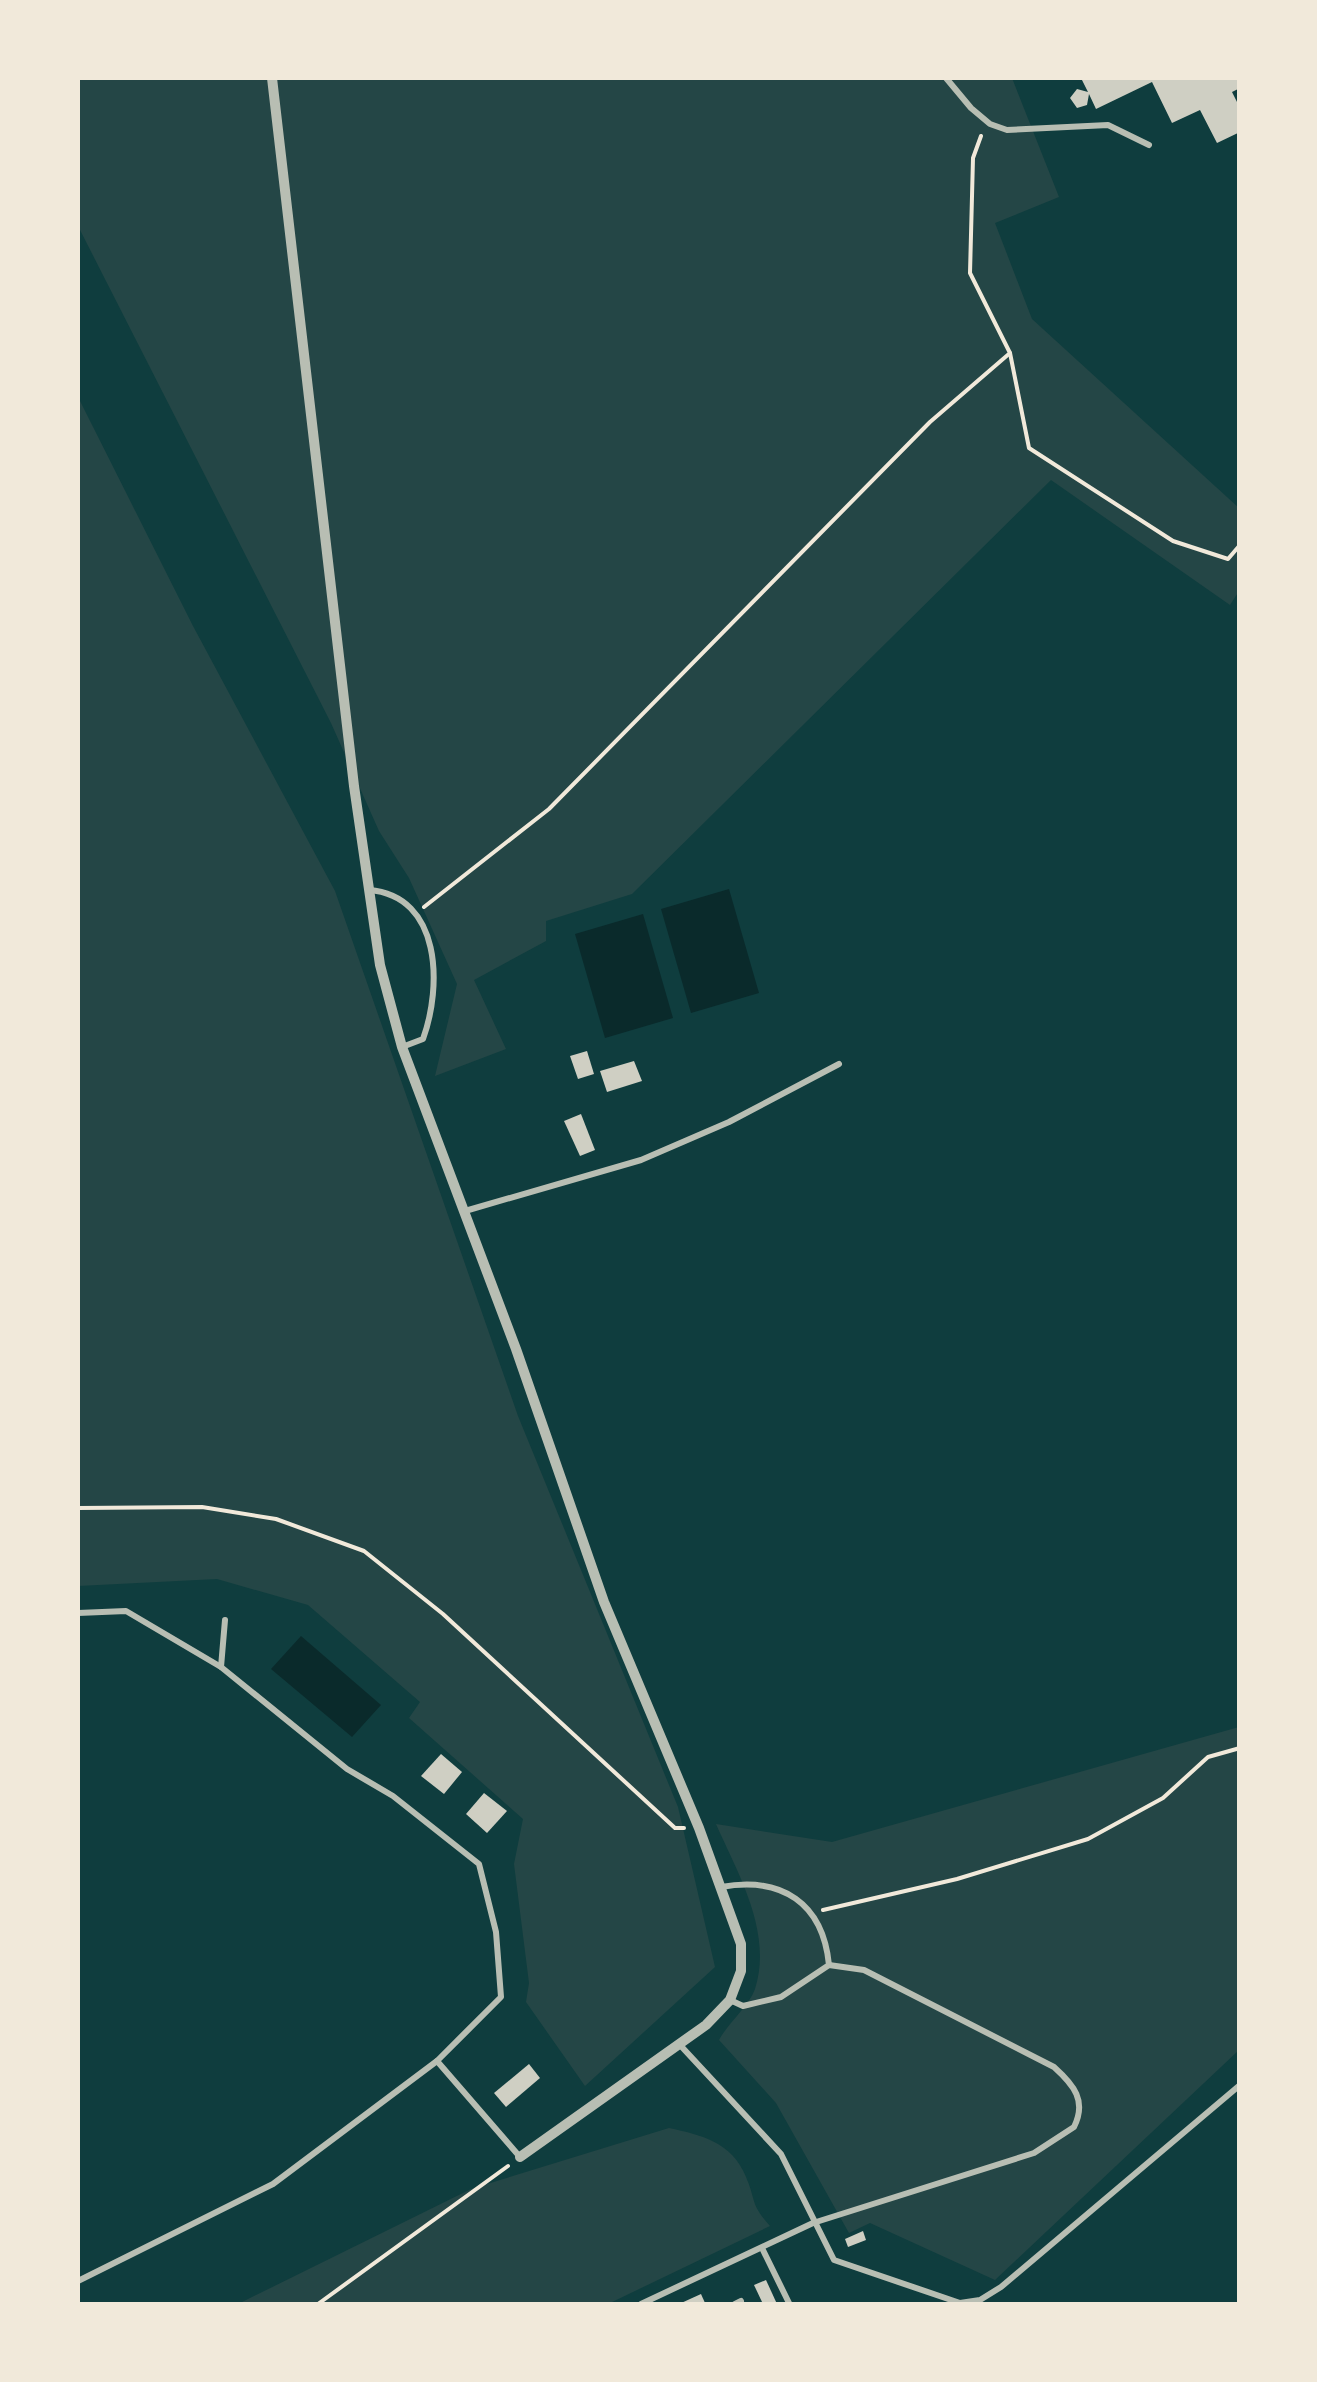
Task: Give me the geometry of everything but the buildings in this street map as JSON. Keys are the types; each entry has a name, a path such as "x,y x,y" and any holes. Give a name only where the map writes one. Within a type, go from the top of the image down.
{"street":[{"path":"272,78 380,965 402,1046 604,1602 699,1828 740,1944 741,1971 730,2000 680,2045 520,2157"}],"lane":[{"path":"946,78 990,124 1026,131 1108,125 1149,145"},
{"path":"368,890 387,891 417,913 436,964 436,1005 423,1039 402,1046"},
{"path":"463,1212 641,1160 729,1122 839,1064"},
{"path":"78,1613 126,1610 222,1667 347,1770 393,1796 480,1864 496,1932 501,1997 437,2062 273,2184 78,2282"},
{"path":"222,1667 226,1620"},
{"path":"721,1887 750,1882 779,1891 814,1912 826,1934 830,1965"},
{"path":"643,2304 813,2223 1034,2153 1074,2127 1080,2115 1073,2084 1054,2067 864,1970 830,1965 781,1997 743,2006 730,2000"},
{"path":"680,2045 781,2154 834,2260 960,2304 980,2300 1001,2287 1240,2085"},
{"path":"437,2062 520,2157"},
{"path":"762,2248 789,2304"}],"path":[{"path":"990,124 978,139 973,158 970,273 1010,353 1029,448 1173,542 1228,558 1240,545"},
{"path":"417,913 548,809 930,422 1010,353"},
{"path":"78,1508 202,1506 276,1519 364,1551 443,1614 675,1828 699,1828"},
{"path":"814,1912 957,1879 1088,1839 1163,1798 1208,1757 1240,1748"},
{"path":"318,2304 520,2157"}],"shaded area":[{"path":"78,78 1012,78 1059,197 995,223 1032,319 1239,508 1239,591 1230,605 1051,480 632,894 546,921 546,941 474,980 506,1049 435,1076 457,984 409,878 379,831 331,723 78,226"},
{"path":"78,397 193,626 335,891 518,1416 678,1807 715,1967 585,2086 526,2002 529,1983 514,1864 523,1819 409,1718 420,1702 308,1605 217,1579 78,1586"},
{"path":"729,889 759,993 691,1013 661,909"},
{"path":"643,914 673,1018 605,1038 575,934"},
{"path":"301,1636 381,1705 352,1737 271,1669"},
{"path":"1239,1727 1239,2050 995,2280 870,2223 849,2233 776,2103 719,2040 755,1989 760,1946 743,1883 716,1824 832,1842"},
{"path":"669,2128 704,2137 733,2156 746,2177 756,2207 770,2226 608,2304 238,2304 471,2189"}]}
